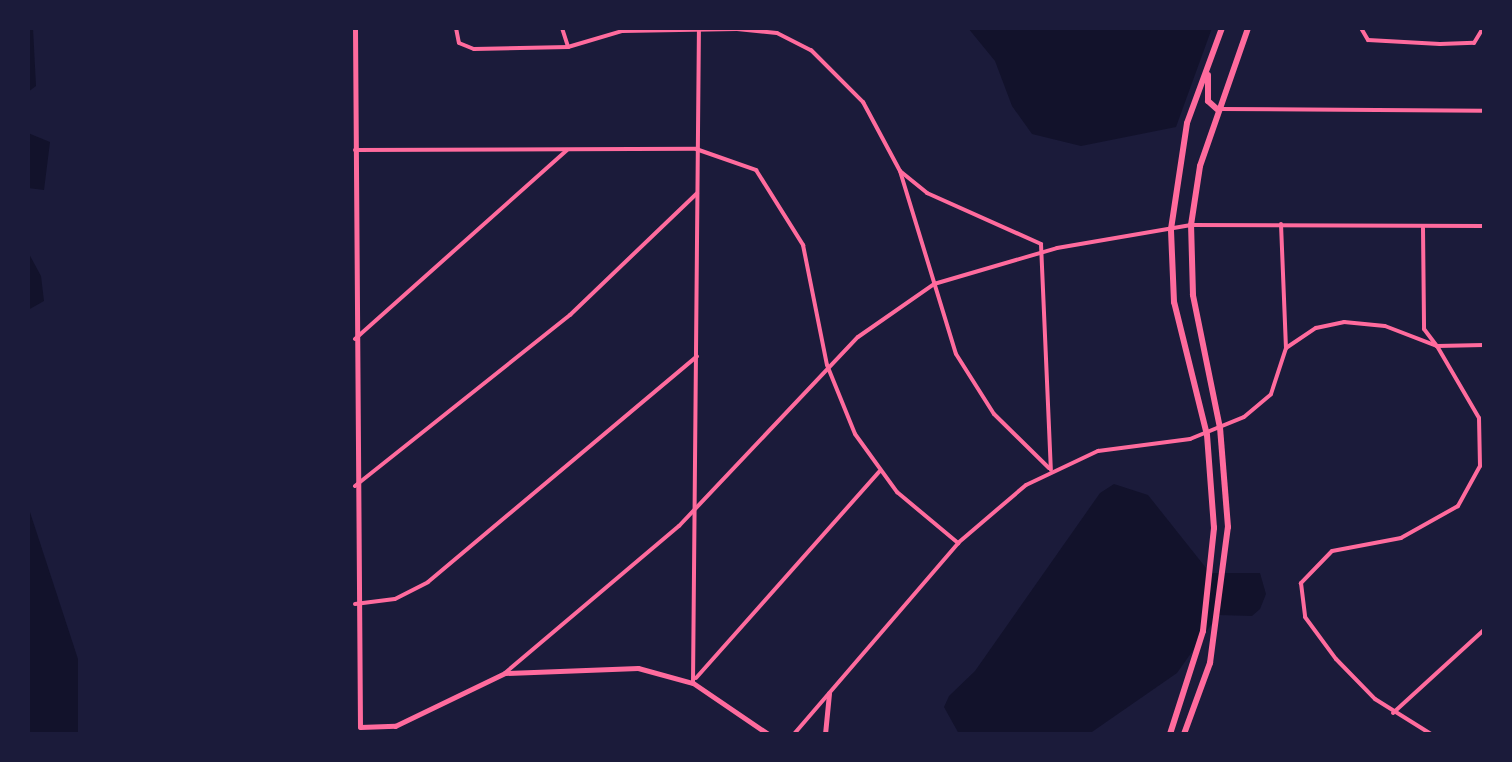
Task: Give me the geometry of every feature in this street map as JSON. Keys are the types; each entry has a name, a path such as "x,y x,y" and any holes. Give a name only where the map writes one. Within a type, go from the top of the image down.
{"main road":[{"path":"1170,734 1187,692 1203,630 1214,528 1207,435 1174,302 1171,229 1177,166 1222,28"},
{"path":"1184,734 1200,695 1217,628 1228,528 1220,428 1192,295 1191,225 1217,109 1248,28"},
{"path":"1212,54 1206,86 1208,102 1217,109"}],"street":[{"path":"355,28 355,604 360,727 395,726 505,673 697,508 827,366 894,308 934,284 1044,252 1191,225 1484,226"},
{"path":"456,28 468,48 568,46 622,32 699,29 766,31 811,50 869,110 900,171 956,354 977,391 1051,470"},
{"path":"562,28 568,46"},
{"path":"1361,28 1368,40 1383,44 1474,42 1482,28"},
{"path":"693,684 699,29"},
{"path":"1217,109 1484,111"},
{"path":"356,150 696,149 756,170 787,210 809,262 827,366 854,434 878,472 958,544"},
{"path":"354,339 567,150"},
{"path":"900,171 943,205 1032,238 1044,252 1051,470"},
{"path":"355,486 582,305 697,193"},
{"path":"794,734 958,544 1051,470 1109,448 1207,435 1265,402 1286,348 1281,224"},
{"path":"1423,226 1424,329 1474,401 1482,466 1469,493 1445,516 1390,542 1332,550 1305,575 1300,596 1305,617 1355,680 1393,714 1431,734"},
{"path":"1286,348 1316,328 1344,322 1385,326 1437,346 1484,346"},
{"path":"355,604 395,599 428,582 696,356"},
{"path":"693,684 878,472"},
{"path":"1393,714 1484,630"},
{"path":"505,673 638,668 693,684 768,734"},
{"path":"824,734 829,693"}],"shaded area":[{"path":"28,28 33,28 36,86 28,92"},
{"path":"968,28 1212,28 1176,127 1081,146 1032,134 1012,106 995,61"},
{"path":"28,133 50,142 44,190 28,188"},
{"path":"28,252 41,276 44,301 28,310"},
{"path":"1114,484 1148,495 1210,573 1260,573 1266,594 1260,609 1252,616 1218,615 1177,673 1089,734 959,734 944,707 949,696 975,671 1100,493"},
{"path":"28,506 78,659 78,734 28,734"}]}
